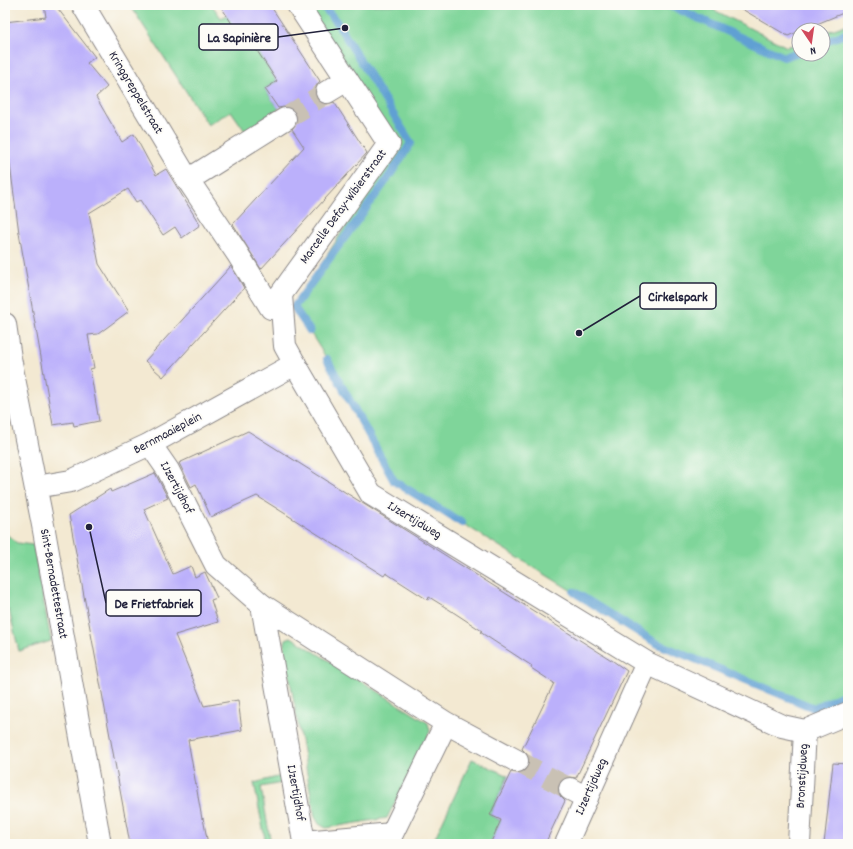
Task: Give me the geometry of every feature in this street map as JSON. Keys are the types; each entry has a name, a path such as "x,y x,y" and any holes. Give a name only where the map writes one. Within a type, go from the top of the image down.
{"street":[{"name":"Kringgreppelstraat","path":"83,5 188,180 238,253 276,302"},
{"name":"Marcelle Defay-Wibierstraat","path":"276,302 389,144 298,5"},
{"path":"327,92 347,80"},
{"path":"188,180 285,119"},
{"name":"IJzertijdweg","path":"276,302 286,346 371,494 647,663 782,726 805,731"},
{"name":"Sint-Bernadettestraat","path":"5,324 10,358 36,487 100,844"},
{"name":"Bernmaaieplein","path":"36,487 72,481 150,444 295,364"},
{"name":"IJzertijdhof","path":"150,444 168,470 216,565 262,605 446,723 517,761"},
{"name":"IJzertijdhof","path":"262,605 304,842 392,839 446,723"},
{"name":"IJzertijdweg","path":"566,844 579,794 647,663"},
{"name":"Bronstijdweg","path":"799,844 805,731 848,713"}],"green space":[{"path":"130,5 212,5 221,18 227,15 242,37 246,34 277,81 265,89 279,109 245,131 231,111 208,125"},
{"path":"300,5 704,5 787,47 791,45 791,62 831,62 831,30 848,24 848,693 814,708 656,643 394,481 327,359 294,307 398,143"},
{"path":"5,533 17,543 33,545 51,641 19,651 9,610 5,611"},
{"path":"291,637 428,723 430,731 427,738 387,818 326,828 319,824 315,817 284,647 286,639"},
{"path":"472,759 508,776 490,815 501,821 490,844 432,844"},
{"path":"281,776 282,783 261,787 271,844 266,844 254,783"}],"building":[{"path":"44,5 55,5 95,57 87,63 107,87 96,97 122,142 134,134 156,175 166,169 200,225 182,238 175,227 163,235 140,200 136,202 128,189 89,213 99,264 129,311 98,334 88,335 94,368 90,369 99,421 74,426 73,422 53,425 19,233 5,127 5,22 46,17"},
{"path":"220,5 270,5 320,81 316,86 315,92 317,99 321,103 327,104 334,102 367,153 261,269 233,224 304,147 292,129 296,124 296,113 290,108 278,108 265,89 277,81 246,34 241,38"},
{"path":"735,5 848,5 848,11 822,22 791,22 791,35 788,36"},
{"path":"231,266 244,288 163,377 145,361"},
{"path":"248,431 627,671 576,778 569,777 563,779 559,784 559,795 565,801 545,844 490,844 501,820 490,815 511,772 523,772 528,767 528,755 522,749 554,683 531,668 532,666 480,632 482,631 450,610 429,597 428,600 386,573 384,576 257,496 211,517 196,484 191,487 179,463"},
{"path":"155,473 168,498 144,509 173,574 191,566 195,577 205,572 217,598 211,600 218,622 175,635 204,706 238,700 242,730 188,740 208,844 130,844 69,515 110,489 111,492"},
{"path":"833,763 848,764 848,844 824,844"}],"waterway":[{"path":"310,331 294,307 386,181 411,143 336,21 322,5"},
{"path":"669,5 784,57 791,55"},
{"path":"831,39 848,33"},
{"path":"327,359 394,481 462,523"},
{"path":"574,592 656,643 814,708 848,693"}],"tunnel":[{"path":"285,119 327,92"},
{"path":"517,761 570,789"}],"place":[{"name":"La Sapinière","path":"345,28"},
{"name":"Cirkelspark","path":"579,333"},
{"name":"De Frietfabriek","path":"89,527"}]}
